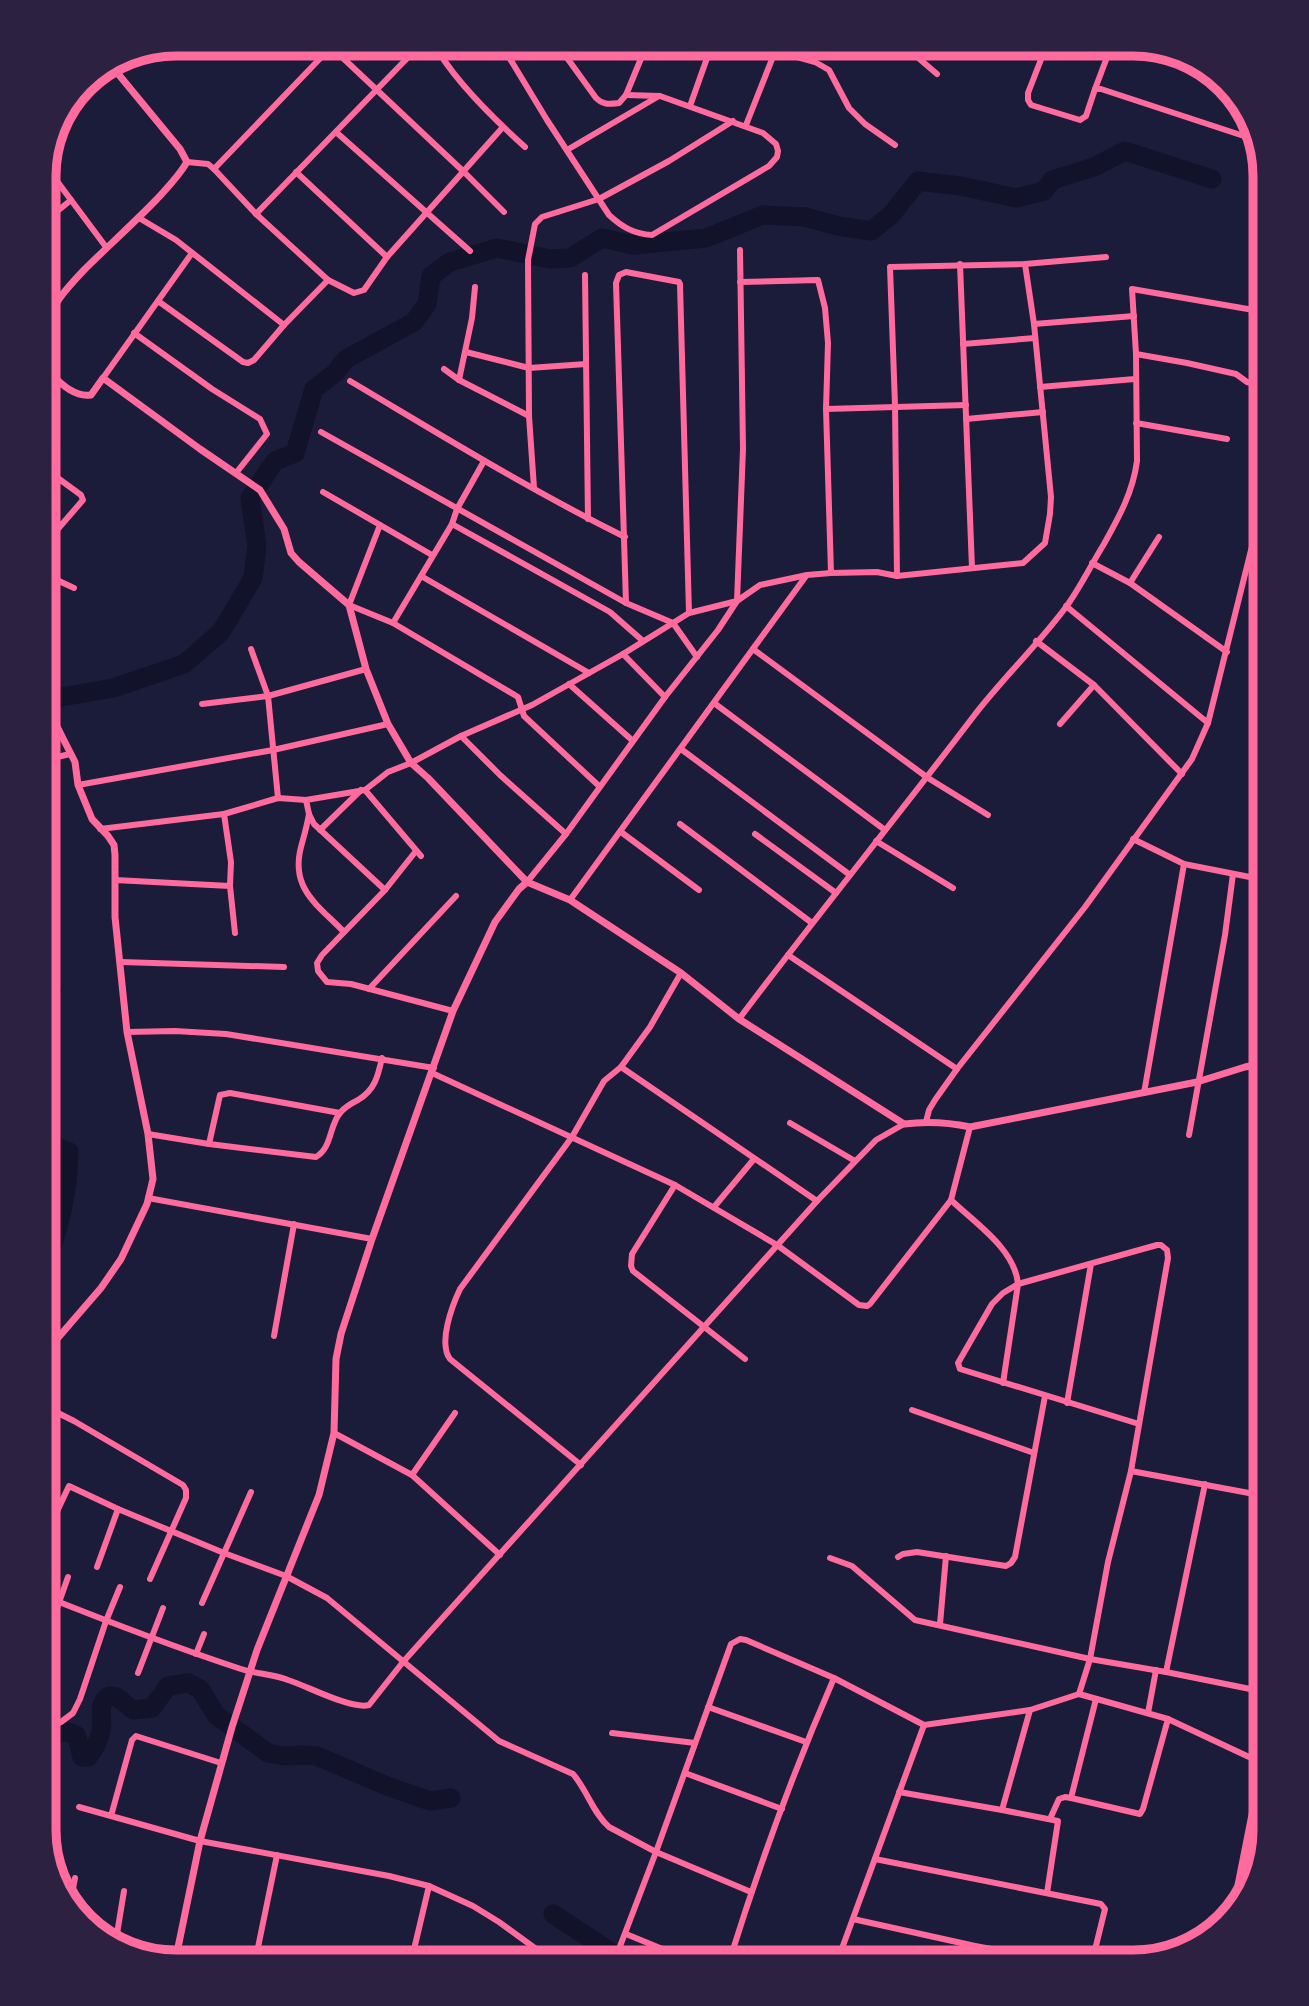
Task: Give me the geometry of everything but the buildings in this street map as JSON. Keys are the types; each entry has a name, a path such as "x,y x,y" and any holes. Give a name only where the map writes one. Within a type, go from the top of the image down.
{"main road":[{"path":"1241,1881 1253,1822"}],"street":[{"path":"214,169 321,56"},
{"path":"343,56 504,212"},
{"path":"256,214 409,56"},
{"path":"440,56 503,127 526,147"},
{"path":"508,56 609,215 618,225 640,234 652,235 769,166 777,157 776,144 763,133 746,125 660,96 626,94"},
{"path":"566,56 601,102 619,103 626,94 642,56"},
{"path":"690,106 708,56"},
{"path":"746,125 773,56"},
{"path":"800,56 829,70 849,108 865,124 895,145"},
{"path":"916,56 937,74"},
{"path":"1042,56 1028,93 1028,100 1031,105 1080,120 1086,116 1107,56"},
{"path":"116,72 180,149 187,162"},
{"path":"1095,89 1246,135"},
{"path":"567,150 660,96"},
{"path":"534,488 529,416 528,260 535,224 542,218 599,199 669,161 733,121"},
{"path":"187,162 208,164 256,214 328,279 358,293 364,290 387,257 503,127"},
{"path":"336,132 470,251"},
{"path":"56,300 179,176 187,162"},
{"path":"296,173 387,257"},
{"path":"56,180 106,247"},
{"path":"56,212 71,200"},
{"path":"139,218 176,240 284,325"},
{"path":"177,1950 200,1841 221,1763 250,1672 319,1495 334,1433 338,1346 372,1239 453,1011 495,922 566,834 737,601 743,449 740,250"},
{"path":"56,378 75,393 90,395 192,253"},
{"path":"897,576 890,267 1025,264 1106,257"},
{"path":"960,264 972,568"},
{"path":"320,830 363,790 388,772 411,764 461,736 523,709 623,654 669,621 689,612 737,601 760,585 807,575 877,572 897,576 1023,563 1045,543 1051,497 1034,324 1025,264"},
{"path":"625,603 616,283 620,275 626,272 679,282 689,612"},
{"path":"585,275 588,519"},
{"path":"158,301 248,363 254,360 328,279"},
{"path":"740,282 818,279 825,308 828,343 826,408 831,573"},
{"path":"459,380 466,352 475,286"},
{"path":"739,1019 928,778 974,715 1066,606 1122,512 1135,478 1138,442 1132,289 1253,310"},
{"path":"1034,324 1134,316"},
{"path":"134,333 212,389 260,419 267,434 236,473"},
{"path":"963,344 1035,338"},
{"path":"466,352 530,368 586,364"},
{"path":"1136,354 1236,374 1253,384"},
{"path":"444,369 459,380 529,416"},
{"path":"103,378 257,488 284,529 291,553 349,606 393,624 518,697 524,716 599,786"},
{"path":"1040,387 1135,379"},
{"path":"350,381 484,461 625,537"},
{"path":"826,408 966,405"},
{"path":"966,419 1043,412"},
{"path":"1136,423 1227,439"},
{"path":"321,432 625,603 669,621 697,657"},
{"path":"393,624 452,524 457,509 484,461"},
{"path":"56,477 81,495 83,500 56,531"},
{"path":"323,492 432,555"},
{"path":"452,524 610,612 643,641"},
{"path":"380,525 349,606 366,669 388,724 411,764 428,778 527,883 570,900 681,973 739,1019 904,1124"},
{"path":"1130,583 1159,537"},
{"path":"926,1122 929,1110 957,1069 1085,907 1182,774 1201,742 1253,554"},
{"path":"1092,563 1130,583 1227,652"},
{"path":"570,900 807,575"},
{"path":"421,576 589,673"},
{"path":"56,580 74,588"},
{"path":"1066,606 1208,723"},
{"path":"1036,641 1094,685 1182,774"},
{"path":"251,649 268,696 278,798"},
{"path":"753,649 928,778 988,815"},
{"path":"623,654 664,697"},
{"path":"202,704 268,696 366,669"},
{"path":"569,684 633,741"},
{"path":"1060,724 1094,685"},
{"path":"714,703 885,830"},
{"path":"78,785 273,750 388,724"},
{"path":"56,725 75,762 78,785 92,819 114,845 115,917 127,1032 148,1134 153,1179 147,1204 121,1259 101,1288 56,1340"},
{"path":"461,736 566,834"},
{"path":"681,749 850,875"},
{"path":"56,757 70,754"},
{"path":"100,829 224,814 278,798 306,800 363,790"},
{"path":"363,790 418,853 322,955 317,963 318,971 321,978 327,982 351,984 453,1011"},
{"path":"306,800 314,824 385,890"},
{"path":"224,814 231,862 230,886 235,933"},
{"path":"309,814 307,831 300,849 300,882 306,892 344,932"},
{"path":"680,824 812,923"},
{"path":"621,832 699,890"},
{"path":"755,834 836,893"},
{"path":"1133,839 1184,864 1253,878"},
{"path":"877,841 953,888"},
{"path":"1144,1093 1184,864"},
{"path":"1189,1135 1225,935 1233,874"},
{"path":"115,880 230,886"},
{"path":"369,989 456,896"},
{"path":"788,955 957,1069"},
{"path":"121,962 284,967"},
{"path":"581,1465 446,1355 445,1343 452,1307 460,1290 572,1137 600,1087 608,1076 621,1067 650,1027 681,973"},
{"path":"127,1032 226,1034 382,1058 433,1071 675,1185 777,1245 859,1305 867,1306 951,1200 970,1127"},
{"path":"148,1134 316,1157 327,1144 340,1113 372,1089 382,1058"},
{"path":"56,1600 196,1654 250,1672 285,1678 355,1706 369,1705 403,1662 777,1245 876,1140 904,1124 947,1122 970,1127 1197,1082 1253,1065"},
{"path":"621,1067 817,1201"},
{"path":"209,1144 220,1095 230,1093 340,1113"},
{"path":"790,1123 855,1161"},
{"path":"714,1207 754,1159"},
{"path":"675,1185 632,1254 631,1266 745,1359"},
{"path":"148,1198 372,1239"},
{"path":"951,1200 998,1244 1015,1269 1018,1284 1003,1383"},
{"path":"274,1336 294,1224"},
{"path":"1079,1694 1090,1659 1108,1562 1131,1471 1168,1258 1167,1250 1157,1245 1018,1284 992,1304 958,1363 960,1369 1139,1424"},
{"path":"1067,1403 1091,1264"},
{"path":"898,1557 917,1552 1006,1566 1012,1563 1045,1396"},
{"path":"912,1410 1034,1453"},
{"path":"56,1413 180,1482 186,1490 186,1498 150,1579"},
{"path":"412,1475 455,1413"},
{"path":"334,1433 412,1475 500,1555"},
{"path":"1131,1471 1253,1494"},
{"path":"1166,1672 1205,1484"},
{"path":"56,1514 69,1486 170,1531 286,1576 327,1598 499,1741 573,1774 603,1822 609,1827 656,1853 751,1892"},
{"path":"202,1603 251,1492"},
{"path":"97,1567 118,1508"},
{"path":"940,1624 946,1556"},
{"path":"830,1558 852,1566 915,1620 1090,1659 1253,1690"},
{"path":"56,1613 68,1577"},
{"path":"56,1724 73,1713 80,1699 120,1587"},
{"path":"138,1673 163,1608"},
{"path":"196,1654 204,1633"},
{"path":"619,1950 731,1644 740,1639 834,1678 924,1725 1030,1710 1079,1694 1168,1719 1253,1755"},
{"path":"1148,1713 1156,1670"},
{"path":"733,1950 806,1742 834,1678"},
{"path":"1071,1798 1096,1699"},
{"path":"708,1707 806,1742"},
{"path":"1002,1810 1030,1710"},
{"path":"1050,1819 1059,1799 1065,1797 1140,1814 1168,1719"},
{"path":"841,1950 924,1725"},
{"path":"612,1733 695,1743"},
{"path":"111,1816 132,1740 136,1736 221,1763"},
{"path":"685,1773 782,1809"},
{"path":"899,1792 1058,1821 1046,1893"},
{"path":"79,1807 200,1841 429,1886 472,1906 538,1950"},
{"path":"257,1950 277,1855"},
{"path":"875,1859 1104,1906 1095,1950"},
{"path":"73,1891 75,1878"},
{"path":"414,1950 429,1886"},
{"path":"117,1934 124,1891"},
{"path":"853,1919 997,1950"},
{"path":"626,1934 665,1950"},
{"path":"974,1950 975,1946"}],"waterway":[{"path":"56,698 113,688 184,664 221,632 253,578 257,546 250,498 275,461 295,453 314,389 335,373 346,359 414,322 427,304 431,276 450,262 497,248 550,259 570,258 602,238 633,245 706,238 763,215 805,217 871,231 891,215 918,181 961,186 1016,198 1044,191 1052,180 1094,167 1125,151 1212,179"},
{"path":"56,1147 69,1152 67,1181 56,1234"},
{"path":"56,1735 67,1732 77,1736 82,1757 88,1757 99,1737 102,1707 109,1696 117,1697 133,1710 152,1708 168,1686 188,1683 200,1689 216,1715 268,1753 317,1756 430,1801 451,1798"},
{"path":"553,1914 608,1950"}]}
